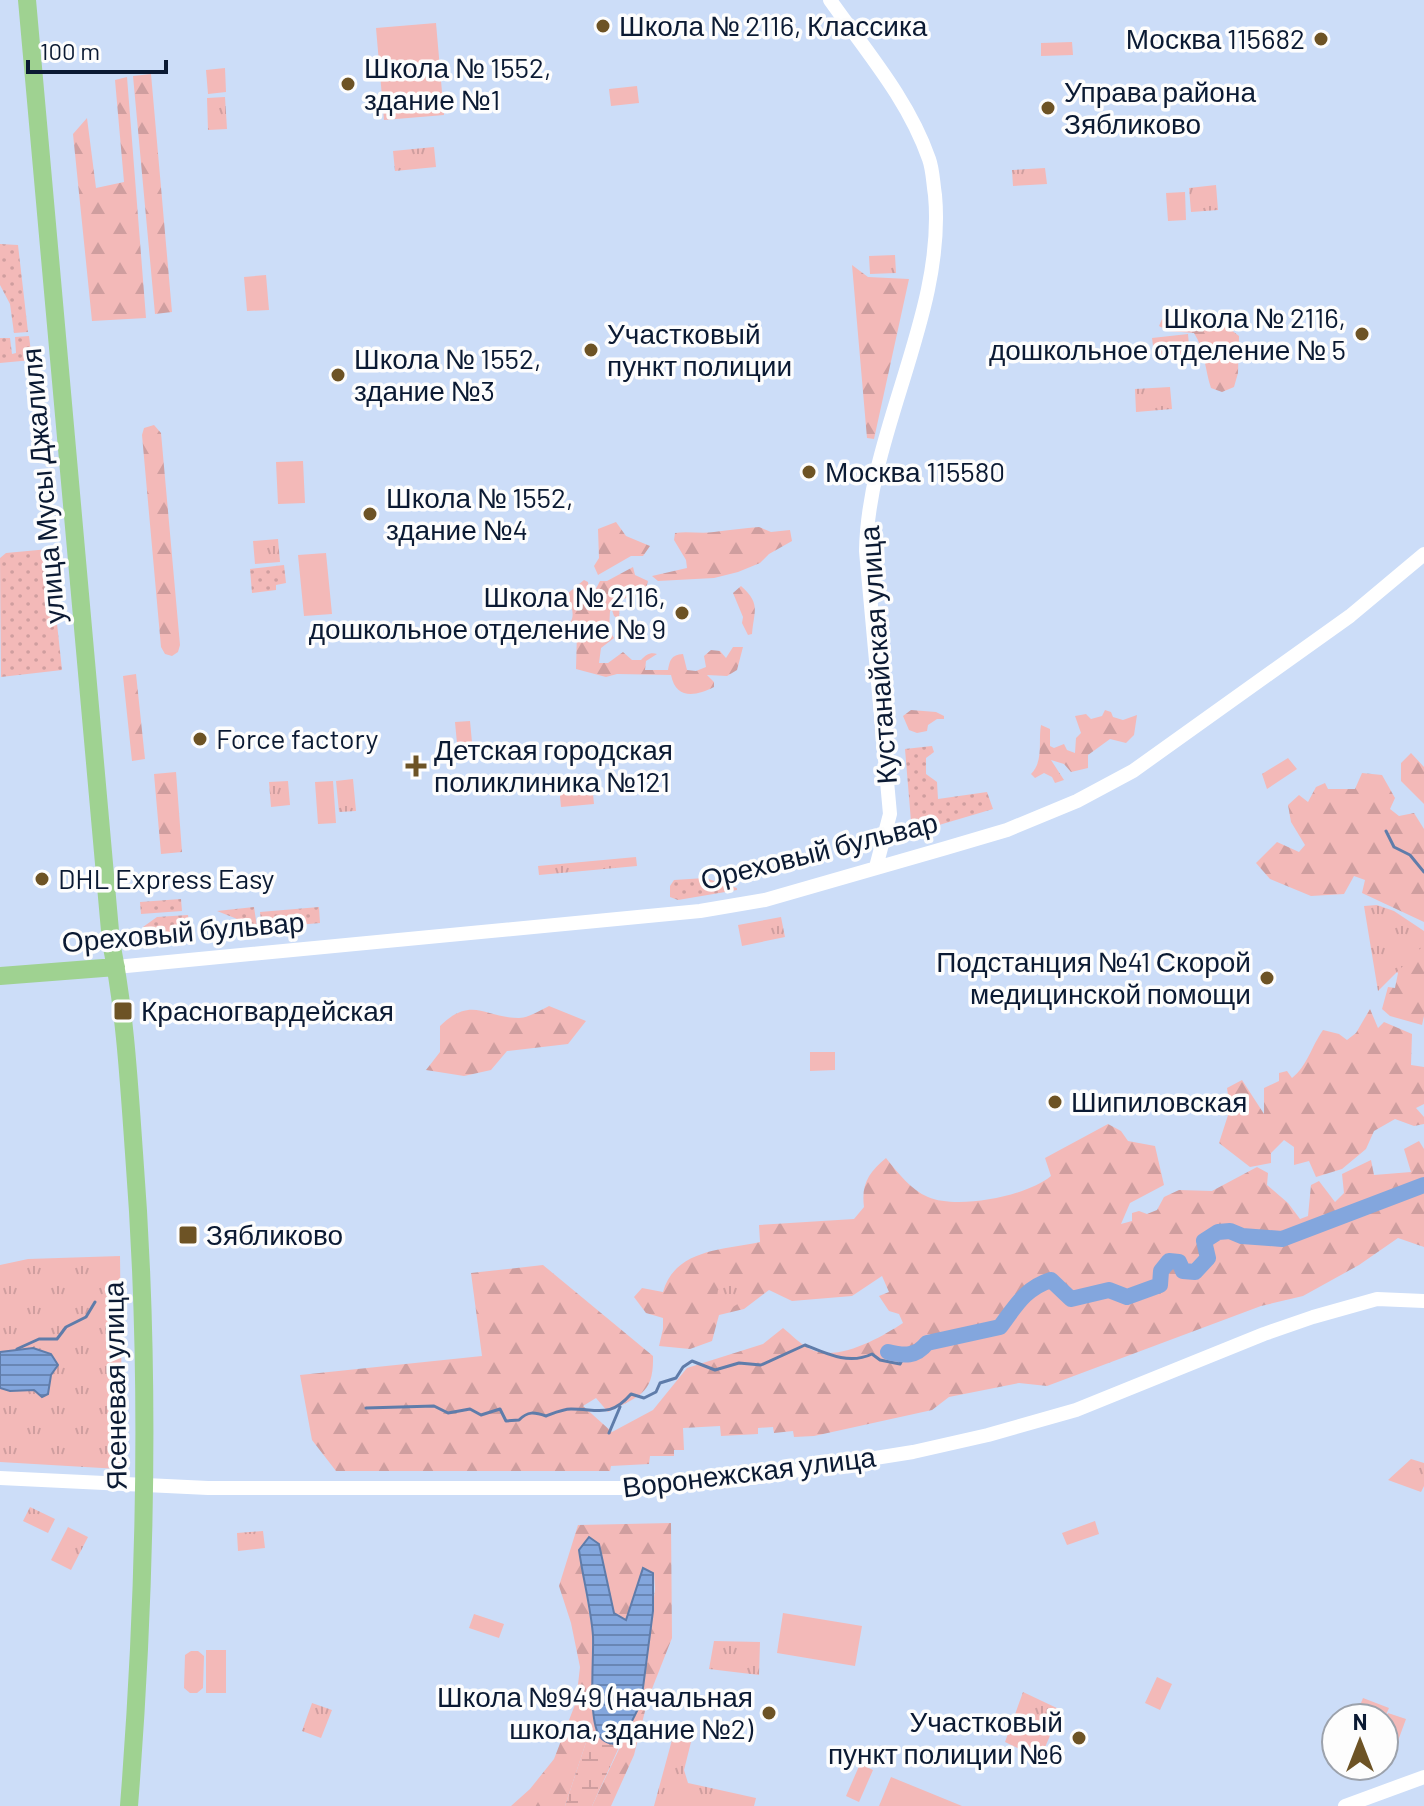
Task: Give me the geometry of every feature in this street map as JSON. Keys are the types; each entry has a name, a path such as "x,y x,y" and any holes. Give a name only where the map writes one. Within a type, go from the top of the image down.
{"main road":[{"name":"улица Мусы Джалиля","path":"27,0 111,942 116,967"},
{"name":"Ореховый бульвар","path":"0,976 116,967"},
{"name":"Ясеневая улица","path":"116,967 140,1236 144,1487 137,1705 129,1806"}],"street":[{"name":"Кустанайская улица","path":"830,0 905,106 931,162 937,223 927,291 877,473 866,529 890,814 876,867"},
{"name":"Ореховый бульвар","path":"116,967 667,916 765,900 1007,830 1077,801 1122,778 1350,616 1424,554"},
{"name":"Воронежская улица","path":"0,1478 144,1487 628,1488 712,1483 913,1452 988,1435 1076,1410 1313,1317 1377,1299 1424,1301"},
{"path":"1345,1806 1424,1777"}],"green space":[{"path":"436,23 444,115 384,120 376,28"},
{"path":"1072,42 1073,55 1041,56 1041,43"},
{"path":"225,68 226,92 208,94 206,70"},
{"path":"151,74 172,312 155,314 133,76"},
{"path":"127,77 146,318 92,321 73,134 87,118 96,188 124,182 115,80"},
{"path":"637,86 639,103 611,106 609,89"},
{"path":"225,97 227,129 208,130 207,98"},
{"path":"434,147 436,167 395,171 393,151"},
{"path":"1045,168 1047,184 1013,186 1012,170"},
{"path":"1216,185 1218,210 1191,212 1189,188"},
{"path":"1185,192 1186,220 1168,221 1166,193"},
{"path":"0,244 18,245 28,332 14,333 10,304 0,285"},
{"path":"895,255 896,273 870,274 869,256"},
{"path":"852,265 868,277 909,279 874,439 867,438"},
{"path":"266,275 269,310 247,311 244,277"},
{"path":"1178,317 1226,326 1239,336 1238,373 1234,387 1222,392 1211,388 1203,353 1194,333 1168,331 1159,326 1162,319"},
{"path":"1188,334 1190,357 1155,361 1152,338"},
{"path":"29,336 32,360 0,363 0,338 10,338 12,354 16,353 15,337"},
{"path":"1170,387 1172,409 1136,412 1135,389"},
{"path":"154,425 161,433 180,645 178,652 172,656 165,654 161,647 142,435 144,428"},
{"path":"303,461 305,503 278,504 276,462"},
{"path":"616,522 626,536 650,546 643,556 631,556 598,575 594,566 599,558 598,529"},
{"path":"759,527 771,532 790,530 792,541 760,563 714,578 658,581 652,576 687,568 686,560 674,540 675,533 709,533"},
{"path":"278,539 280,562 255,564 253,541"},
{"path":"49,549 62,670 1,677 0,558 6,553"},
{"path":"326,553 332,614 304,616 298,555"},
{"path":"284,565 286,583 276,585 276,590 252,593 250,569"},
{"path":"633,567 635,575 648,581 645,592 620,600 619,619 610,611 609,630 614,638 601,648 599,663 608,663 623,652 632,660 641,660 655,653 646,661 645,670 668,670 672,659 683,654 687,670 696,671 706,667 704,656 711,650 720,651 726,658 733,647 743,647 737,670 727,676 707,675 714,682 714,687 688,694 677,689 671,675 617,674 606,677 576,669 577,632 568,634 554,629 567,625 572,619 567,594 584,580 588,582 590,600 600,581 607,581"},
{"path":"741,586 755,608 752,634 748,635 733,593"},
{"path":"136,674 145,759 132,761 123,676"},
{"path":"911,710 936,712 944,719 937,719 928,725 927,731 917,733 909,730 903,716"},
{"path":"1105,710 1123,720 1137,715 1134,735 1126,743 1110,739 1088,755 1088,768 1071,772 1064,764 1051,760 1064,780 1055,783 1052,777 1044,773 1035,778 1031,774 1039,757 1041,725 1050,729 1050,746 1054,748 1064,744 1067,750 1075,753 1076,738 1081,733 1075,716 1086,714 1091,719 1102,716"},
{"path":"470,721 473,753 458,754 455,722"},
{"path":"932,746 934,752 926,758 926,774 937,782 938,799 987,792 993,809 912,833 905,749"},
{"path":"1411,753 1424,767 1424,804 1401,781 1401,763"},
{"path":"1288,758 1297,769 1267,789 1262,774"},
{"path":"176,772 182,852 161,854 154,774"},
{"path":"1362,773 1382,775 1395,798 1390,809 1399,816 1414,813 1424,829 1424,922 1362,893 1365,880 1354,876 1344,894 1311,896 1270,879 1256,863 1277,842 1299,852 1305,845 1291,822 1288,805 1299,795 1308,802 1316,787 1325,783 1328,789 1355,789"},
{"path":"353,779 356,811 339,812 336,781"},
{"path":"288,781 290,805 271,807 269,782"},
{"path":"333,781 336,823 318,824 315,782"},
{"path":"592,784 594,804 561,807 559,786"},
{"path":"636,857 637,866 539,875 538,866"},
{"path":"705,878 737,890 678,900 670,897 670,886 674,880"},
{"path":"181,899 182,911 141,914 140,902"},
{"path":"1377,905 1394,911 1424,931 1424,945 1378,991 1364,906"},
{"path":"254,907 257,927 217,911"},
{"path":"319,907 320,923 262,928 260,912"},
{"path":"188,915 191,942 146,946 143,927 157,917"},
{"path":"781,917 785,937 742,946 738,925"},
{"path":"1424,937 1422,1025 1390,1016 1382,1009 1388,987 1395,988 1398,973 1392,968"},
{"path":"549,1006 586,1021 568,1044 507,1051 491,1070 464,1076 426,1070 440,1052 440,1026 451,1017 461,1012 479,1010 523,1018"},
{"path":"1370,1009 1378,1028 1384,1022 1412,1034 1411,1065 1424,1067 1424,1104 1416,1108 1424,1117 1424,1124 1414,1126 1395,1119 1374,1131 1366,1149 1342,1169 1316,1177 1309,1161 1294,1165 1294,1147 1284,1140 1271,1153 1271,1163 1250,1167 1219,1143 1230,1109 1227,1088 1242,1080 1264,1114 1264,1088 1279,1081 1279,1073 1287,1071 1292,1078 1306,1062 1323,1030 1339,1034 1347,1040 1356,1033"},
{"path":"810,1052 835,1052 835,1070 810,1071"},
{"path":"1108,1124 1121,1131 1128,1141 1155,1146 1164,1185 1130,1203 1121,1224 1132,1221 1132,1213 1139,1211 1147,1214 1157,1210 1164,1197 1179,1190 1212,1191 1257,1167 1268,1173 1267,1185 1288,1203 1300,1219 1308,1216 1311,1185 1319,1181 1335,1202 1344,1193 1342,1174 1371,1160 1374,1175 1411,1172 1404,1149 1419,1141 1424,1149 1424,1247 1398,1238 1359,1265 1303,1296 1261,1306 1047,1386 1019,1383 949,1397 932,1410 814,1436 794,1437 793,1431 774,1433 773,1427 758,1428 758,1434 721,1436 720,1426 683,1428 684,1450 674,1450 674,1456 650,1456 649,1464 611,1466 610,1471 336,1471 312,1440 300,1375 482,1356 471,1273 543,1265 653,1356 651,1379 636,1397 608,1412 596,1398 583,1406 612,1432 653,1410 687,1368 763,1344 783,1328 805,1346 819,1352 831,1353 857,1347 903,1323 899,1314 889,1311 879,1296 889,1292 882,1276 852,1296 792,1301 769,1290 744,1309 719,1315 712,1341 690,1349 659,1346 663,1318 646,1313 634,1297 642,1288 663,1292 669,1278 689,1259 716,1250 760,1242 759,1225 854,1219 864,1207 868,1179 886,1158 910,1186 928,1197 956,1202 992,1199 1026,1190 1051,1176 1045,1158"},
{"path":"120,1256 122,1413 119,1469 0,1462 0,1265 28,1259"},
{"path":"729,1285 738,1287 741,1302 718,1310 718,1290"},
{"path":"1411,1459 1424,1463 1421,1492 1388,1480"},
{"path":"30,1507 55,1519 48,1533 23,1521"},
{"path":"1095,1521 1099,1534 1067,1545 1062,1533"},
{"path":"671,1523 672,1638 648,1699 634,1755 611,1806 592,1806 641,1703 655,1589 654,1573 642,1569 627,1620 614,1613 599,1545 579,1551 593,1635 595,1715 565,1806 511,1806 530,1789 554,1759 576,1702 580,1667 559,1586 578,1525"},
{"path":"68,1527 88,1537 71,1570 51,1560"},
{"path":"263,1531 265,1548 238,1551 237,1533"},
{"path":"783,1613 862,1626 855,1666 777,1653"},
{"path":"474,1614 504,1624 499,1638 469,1628"},
{"path":"714,1641 760,1642 759,1675 709,1669"},
{"path":"206,1650 226,1650 226,1693 206,1693"},
{"path":"198,1651 204,1656 203,1688 197,1693 190,1693 184,1688 185,1655"},
{"path":"1157,1677 1172,1684 1160,1710 1145,1703"},
{"path":"1023,1692 1061,1710 1043,1752 1024,1751 1005,1742"},
{"path":"312,1703 332,1710 321,1738 302,1731"},
{"path":"595,1715 601,1736 608,1742 620,1745 592,1806 565,1806"},
{"path":"1400,1717 1406,1719 1400,1735"},
{"path":"672,1740 691,1742 684,1770 688,1783 756,1798 754,1806 654,1806"},
{"path":"860,1764 873,1770 859,1802 846,1796"},
{"path":"891,1777 962,1806 879,1806"}],"water":[{"path":"33,1348 51,1354 58,1365 51,1375 48,1394 42,1397 34,1390 10,1391 0,1388 0,1352"},
{"path":"589,1537 599,1544 614,1613 626,1620 643,1568 653,1573 653,1611 641,1703 620,1745 601,1738 594,1715 593,1636 579,1550"}],"waterway":[{"path":"1386,831 1394,847 1410,855 1424,872"},
{"path":"888,1352 909,1354 919,1351 927,1343 1000,1327 1027,1293 1051,1280 1071,1299 1109,1290 1127,1297 1160,1285 1161,1271 1169,1261 1179,1262 1183,1271 1195,1272 1208,1258 1204,1241 1218,1232 1282,1239 1424,1185"},
{"path":"17,1349 39,1339 57,1339 66,1327 86,1317 95,1302"},
{"path":"366,1408 434,1406 448,1413 470,1409 481,1415 500,1409 506,1421 519,1420 531,1413 546,1416 568,1409 610,1409 624,1402 631,1394 644,1398 656,1392 660,1383 676,1378 683,1367 692,1361 715,1370 739,1363 761,1365 805,1345 846,1358 872,1354 880,1360 900,1364 904,1356"},
{"path":"609,1433 620,1407"}],"place":[{"name":"Школа № 2116, Классика","path":"603,26"},
{"name":"Москва 115682","path":"1321,39"},
{"name":"Школа № 1552, здание №1","path":"348,84"},
{"name":"Управа района Зябликово","path":"1048,108"},
{"name":"Школа № 2116, дошкольное отделение № 5","path":"1362,334"},
{"name":"Участковый пункт полиции","path":"591,350"},
{"name":"Школа № 1552, здание №3","path":"338,375"},
{"name":"Москва 115580","path":"809,472"},
{"name":"Школа № 1552, здание №4","path":"370,514"},
{"name":"Школа № 2116, дошкольное отделение № 9","path":"682,613"},
{"name":"Force factory","path":"200,739"},
{"name":"Детская городская поликлиника №121","path":"416,766"},
{"name":"DHL Express Easy","path":"42,879"},
{"name":"Подстанция №41 Скорой медицинской помощи","path":"1267,978"},
{"name":"Красногвардейская","path":"123,1011"},
{"name":"Шипиловская","path":"1055,1102"},
{"name":"Зябликово","path":"188,1235"},
{"name":"Школа №949 (начальная школа, здание №2)","path":"769,1713"},
{"name":"Участковый пункт полиции №6","path":"1079,1738"}]}
